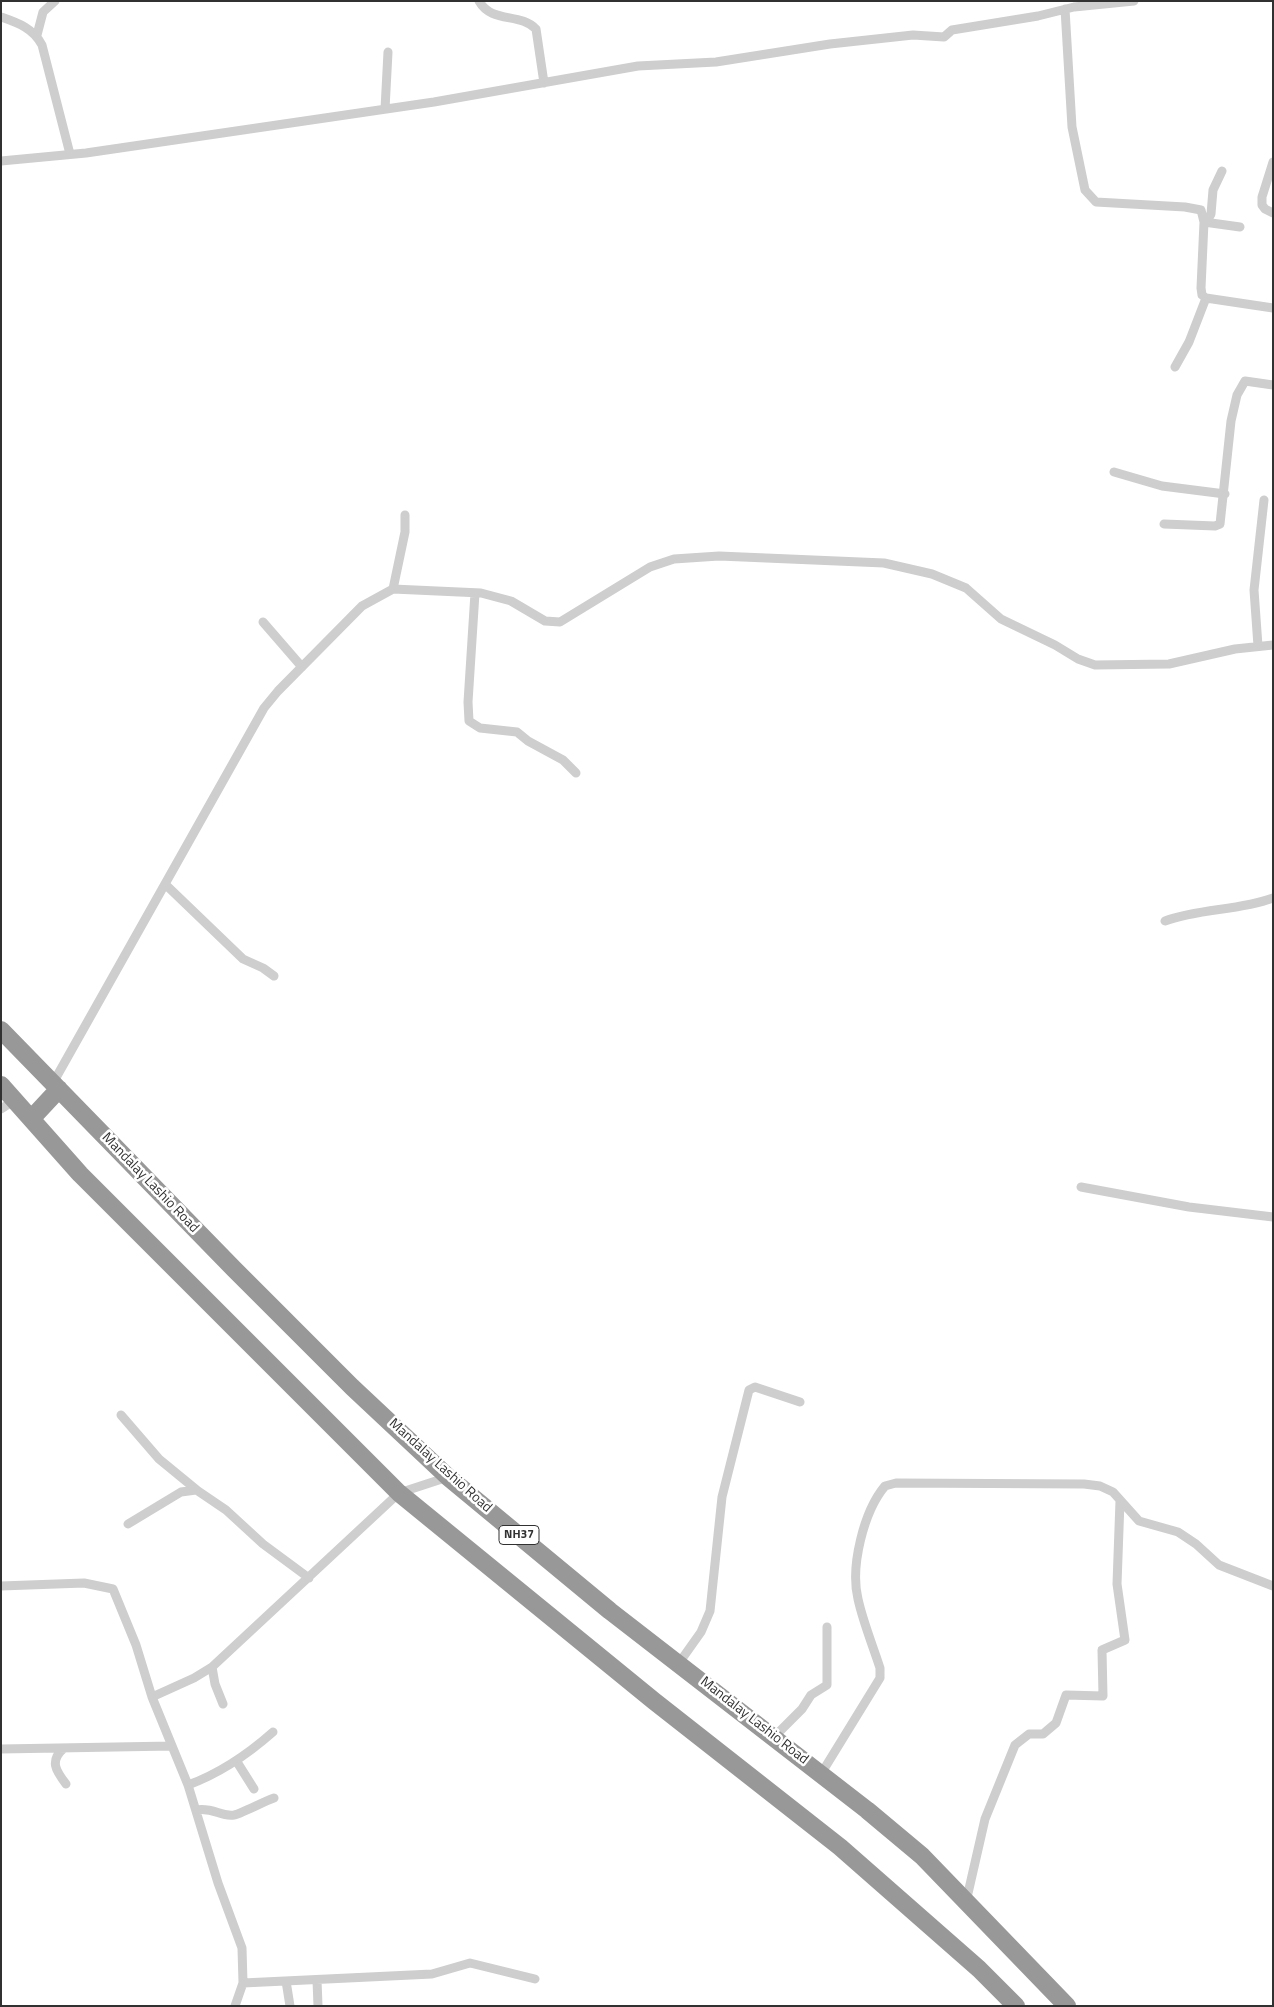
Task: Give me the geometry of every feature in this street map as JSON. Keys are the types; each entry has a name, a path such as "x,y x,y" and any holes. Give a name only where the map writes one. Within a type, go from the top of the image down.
{"highway":[{"name":"Mandalay Lashio Road","path":"1,1030 234,1270 448,1477 610,1610 821,1774 922,1856 1067,2006"},
{"path":"1,1085 8,1105 32,1118 80,1174 399,1493 662,1707 840,1847 979,1969 1016,2006"},
{"path":"32,1118 56,1086"}],"street":[{"path":"37,35 39,20 43,12 55,1"},
{"path":"479,1 488,12 524,21 536,30 544,83"},
{"path":"1,161 70,154 385,109 638,66 716,62 830,44 913,35 944,37 952,30 1038,16 1070,6 1134,1"},
{"path":"1070,6 1072,127 1085,190 1090,198 1096,202 1201,210 1205,222 1200,288 1206,298"},
{"path":"1,17 30,29 37,35 42,45 70,154"},
{"path":"385,109 388,52"},
{"path":"1273,162 1262,202 1265,209 1273,213"},
{"path":"1205,222 1211,214 1213,190 1222,171"},
{"path":"1205,222 1240,228"},
{"path":"1206,298 1273,308"},
{"path":"1175,367 1189,342 1206,298"},
{"path":"1164,524 1215,526 1220,524 1225,494 1229,434 1238,395 1245,381 1273,385"},
{"path":"1114,472 1162,486 1225,494"},
{"path":"1258,646 1254,590 1264,500"},
{"path":"392,589 405,532 405,515"},
{"path":"56,1086 264,708 362,606 392,589 475,593 511,601 545,621 553,623 567,620 617,585 650,567 674,559 719,556 884,563 954,582 966,588 1001,619 1055,645 1078,659 1095,665 1169,664 1258,646 1273,645"},
{"path":"475,593 468,702 470,721 480,728 517,732 528,741 563,760 576,773"},
{"path":"263,622 302,667"},
{"path":"166,885 243,959 263,968 274,976"},
{"path":"1165,921 1186,913 1246,905 1273,898"},
{"path":"1081,1187 1189,1207 1273,1217"},
{"path":"679,1663 701,1632 710,1611 722,1497 749,1390 755,1387 800,1402"},
{"path":"121,1415 159,1459 196,1490 226,1510 263,1544 309,1578"},
{"path":"152,1697 194,1678 212,1667 399,1493 448,1477"},
{"path":"821,1774 880,1678 880,1668 858,1599 856,1585 860,1545 868,1515 885,1486 896,1483 1084,1484 1100,1486 1113,1492 1139,1521 1178,1532 1196,1544 1219,1565 1273,1586"},
{"path":"128,1524 181,1492 196,1490"},
{"path":"966,1902 985,1819 1015,1745 1028,1734 1043,1734 1056,1723 1066,1696 1103,1696 1102,1650 1125,1640 1117,1584 1120,1501"},
{"path":"1,1586 84,1583 113,1589 136,1645 152,1697 188,1785 218,1883 242,1948 242,1983 235,2006"},
{"path":"774,1737 802,1709 810,1695 827,1685 827,1627"},
{"path":"212,1667 223,1704"},
{"path":"188,1785 211,1776 237,1762 273,1732"},
{"path":"1,1749 172,1746"},
{"path":"64,1748 56,1754 54,1763 56,1771 66,1784"},
{"path":"237,1762 254,1789"},
{"path":"196,1810 207,1808 229,1815 237,1815 274,1798"},
{"path":"242,1983 432,1974 470,1964 535,1979"},
{"path":"317,1980 318,2006"},
{"path":"286,1981 290,2006"}]}
